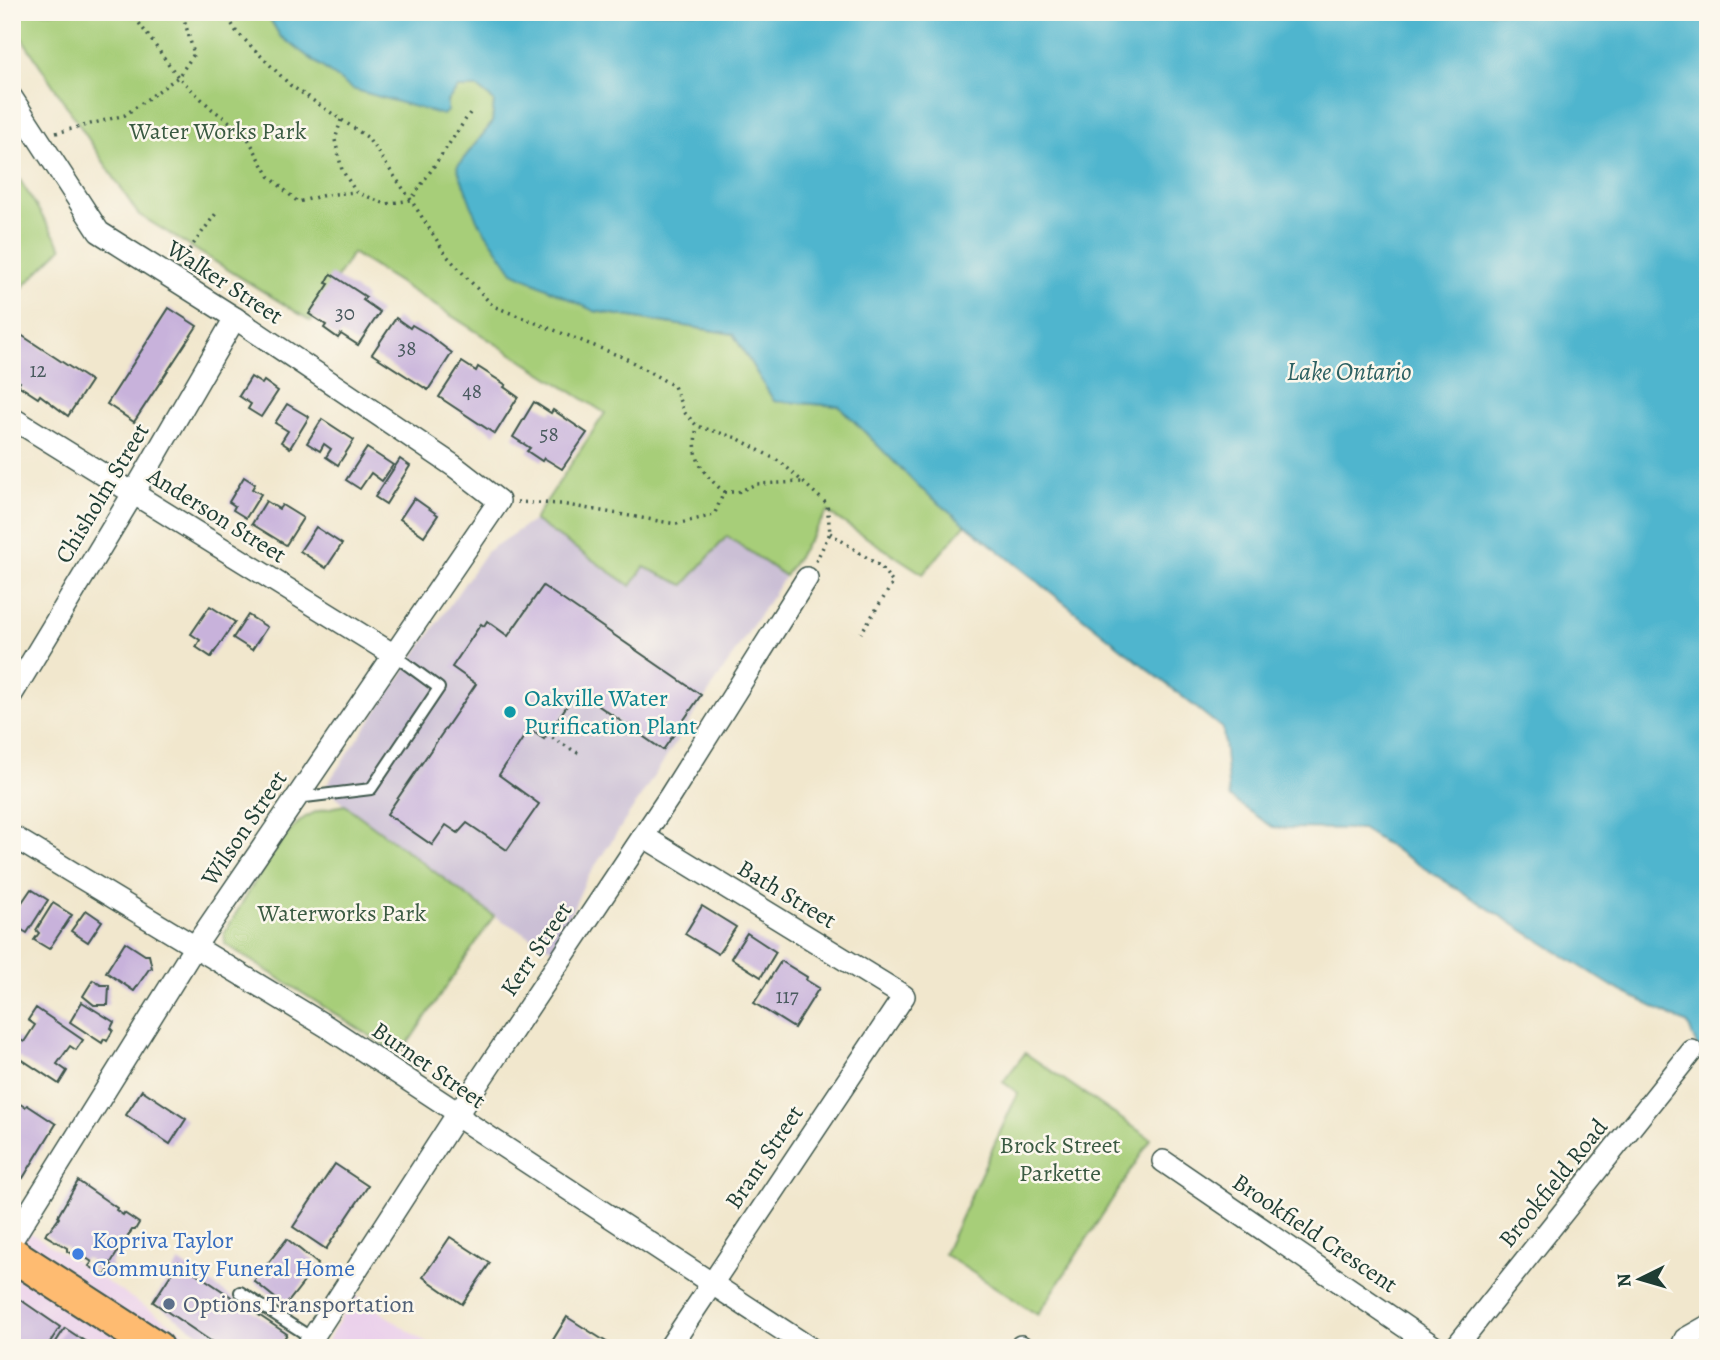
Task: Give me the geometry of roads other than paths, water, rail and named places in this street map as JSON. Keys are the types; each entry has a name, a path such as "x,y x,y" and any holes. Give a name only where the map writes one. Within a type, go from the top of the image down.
{"main road":[{"path":"12,1254 157,1348"}],"street":[{"name":"Walker Street","path":"12,98 99,232 235,318 454,466 499,501"},
{"name":"Chisholm Street","path":"12,694 235,318"},
{"name":"Anderson Street","path":"12,418 394,655"},
{"name":"Wilson Street","path":"12,1240 196,946 499,501"},
{"name":"Kerr Street","path":"309,1343 643,836 807,578"},
{"name":"Burnet Street","path":"12,836 326,1026 466,1122 810,1348"},
{"name":"Bath Street","path":"643,836 904,996"},
{"name":"Brant Street","path":"670,1348 904,996"},
{"name":"Brookfield Road","path":"1455,1348 1692,1051"},
{"name":"Brookfield Crescent","path":"1163,1161 1436,1348"},
{"path":"1681,1348 1685,1339 1708,1326"}],"lane":[{"path":"297,798 371,789 439,688 394,655"},
{"path":"240,1292 309,1343"}],"water":[{"name":"Lake Ontario","path":"266,12 1708,12 1708,1074 1688,1024 1615,988 1362,829 1274,828 1229,797 1223,729 920,488 839,406 774,401 733,334 594,311 513,272 477,220 457,167 492,123 494,101 478,88 458,88 447,101 447,111 443,115 352,89 280,36"}],"place":[{"name":"Oakville Water Purification Plant","path":"510,712"},
{"name":"Kopriva Taylor Community Funeral Home","path":"78,1254"},
{"name":"Options Transportation","path":"169,1304"}],"park label":[{"name":"Water Works Park","path":"218,131"},
{"name":"Waterworks Park","path":"342,913"},
{"name":"Brock Street Parkette","path":"1060,1159"}]}
